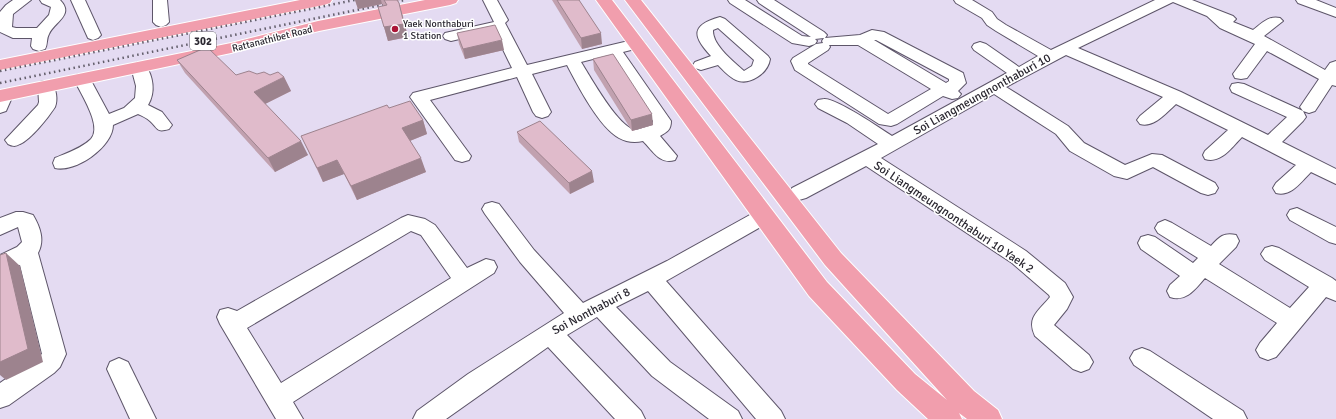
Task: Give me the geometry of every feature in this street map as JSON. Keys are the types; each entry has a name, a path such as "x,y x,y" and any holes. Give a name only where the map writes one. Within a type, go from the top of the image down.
{"main road":[{"name":"302","path":"0,53 40,39 93,35 171,23 281,0"},
{"name":"302","path":"0,65 324,0"},
{"name":"Rattanathibet Road","path":"1,94 406,0"},
{"name":"Rattanathibet Road","path":"1,94 231,48 318,26 450,0"},
{"path":"604,0 818,289 880,356 906,382 948,419"},
{"path":"619,0 805,236 833,260 964,400 988,419"},
{"path":"633,0 805,236 820,269 880,356"},
{"path":"647,0 701,65 799,193 856,263 900,332"},
{"path":"0,59 171,23 205,24"},
{"path":"1,94 172,53 318,26"}],"street":[{"path":"24,0 6,12 3,20 5,29 13,33 40,39 58,12 58,6 54,2 47,0"},
{"path":"78,0 93,35"},
{"path":"160,0 171,23"},
{"path":"490,0 500,20"},
{"path":"735,0 798,40 866,40 865,43 964,103"},
{"path":"764,0 820,41"},
{"path":"961,0 987,15 992,22 1001,28 1050,56"},
{"name":"Soi Liangmeungnonthaburi 10","path":"799,193 867,158 1017,73 1167,0"},
{"path":"1179,0 1214,15 1237,30 1333,75 1309,107"},
{"path":"1304,0 1336,13"},
{"path":"1271,143 1297,118 1297,115 1239,81 1254,38 1275,21"},
{"path":"451,36 499,25 542,112"},
{"path":"820,41 799,61 801,68 885,120 891,120 943,89"},
{"path":"462,156 419,97 637,44"},
{"path":"980,47 1017,73"},
{"path":"1066,48 1175,96 1336,177"},
{"path":"572,60 613,123 628,136 647,134 658,130 662,127 662,121 612,50"},
{"path":"701,65 720,58"},
{"path":"104,122 137,107 144,99 146,91 139,67"},
{"path":"62,163 95,146 104,135 104,122 82,79"},
{"path":"14,140 26,130 46,107 48,102 46,86"},
{"path":"994,87 1056,125 1067,134 1077,147 1121,171 1128,172 1152,160 1155,160 1208,188"},
{"path":"1146,120 1175,96"},
{"path":"824,104 853,119 891,144"},
{"path":"137,107 156,116 163,125"},
{"path":"1212,155 1241,128"},
{"path":"647,134 668,156"},
{"name":"Soi Liangmeungnonthaburi 10 Yaek 2","path":"867,158 1018,258 1057,289 1062,297 1059,303 1042,323 1043,330 1081,362"},
{"path":"1283,188 1309,163"},
{"path":"492,209 528,256 590,311 661,369 729,419"},
{"path":"1297,215 1336,236"},
{"name":"Soi Nonthaburi 8","path":"426,419 477,382 550,333 764,216"},
{"path":"0,226 19,219 26,220 32,242 31,247 27,252 0,264"},
{"path":"290,419 231,320 408,223 418,224 428,230 464,280"},
{"path":"1165,228 1204,266"},
{"path":"1178,291 1229,241"},
{"path":"1148,243 1204,266 1293,321"},
{"path":"0,397 46,366 52,360 54,354 27,252"},
{"path":"1268,350 1293,321 1330,288 1272,254"},
{"path":"278,398 486,267"},
{"path":"651,279 772,419"},
{"path":"550,333 632,419"},
{"path":"1142,358 1234,419"},
{"path":"119,369 143,419"}],"building":[{"path":"384,0 397,0 404,24 384,27 378,7 387,5"},
{"path":"557,0 579,0 601,33 581,38"},
{"path":"495,25 502,40 463,49 457,33"},
{"path":"207,47 236,75 249,71 257,74 264,72 270,75 278,72 284,77 254,92 301,141 268,158 177,60"},
{"path":"613,54 652,114 631,120 593,59"},
{"path":"410,101 423,120 402,128 421,158 351,186 337,160 317,168 301,136 387,105 389,108"},
{"path":"540,121 592,171 569,183 517,132"},
{"path":"6,253 28,349 0,362 0,255"}],"railway":[{"path":"0,71 355,0"},
{"path":"0,83 405,0"}],"place":[{"name":"Yaek Nonthaburi 1 Station","path":"395,29"}]}
